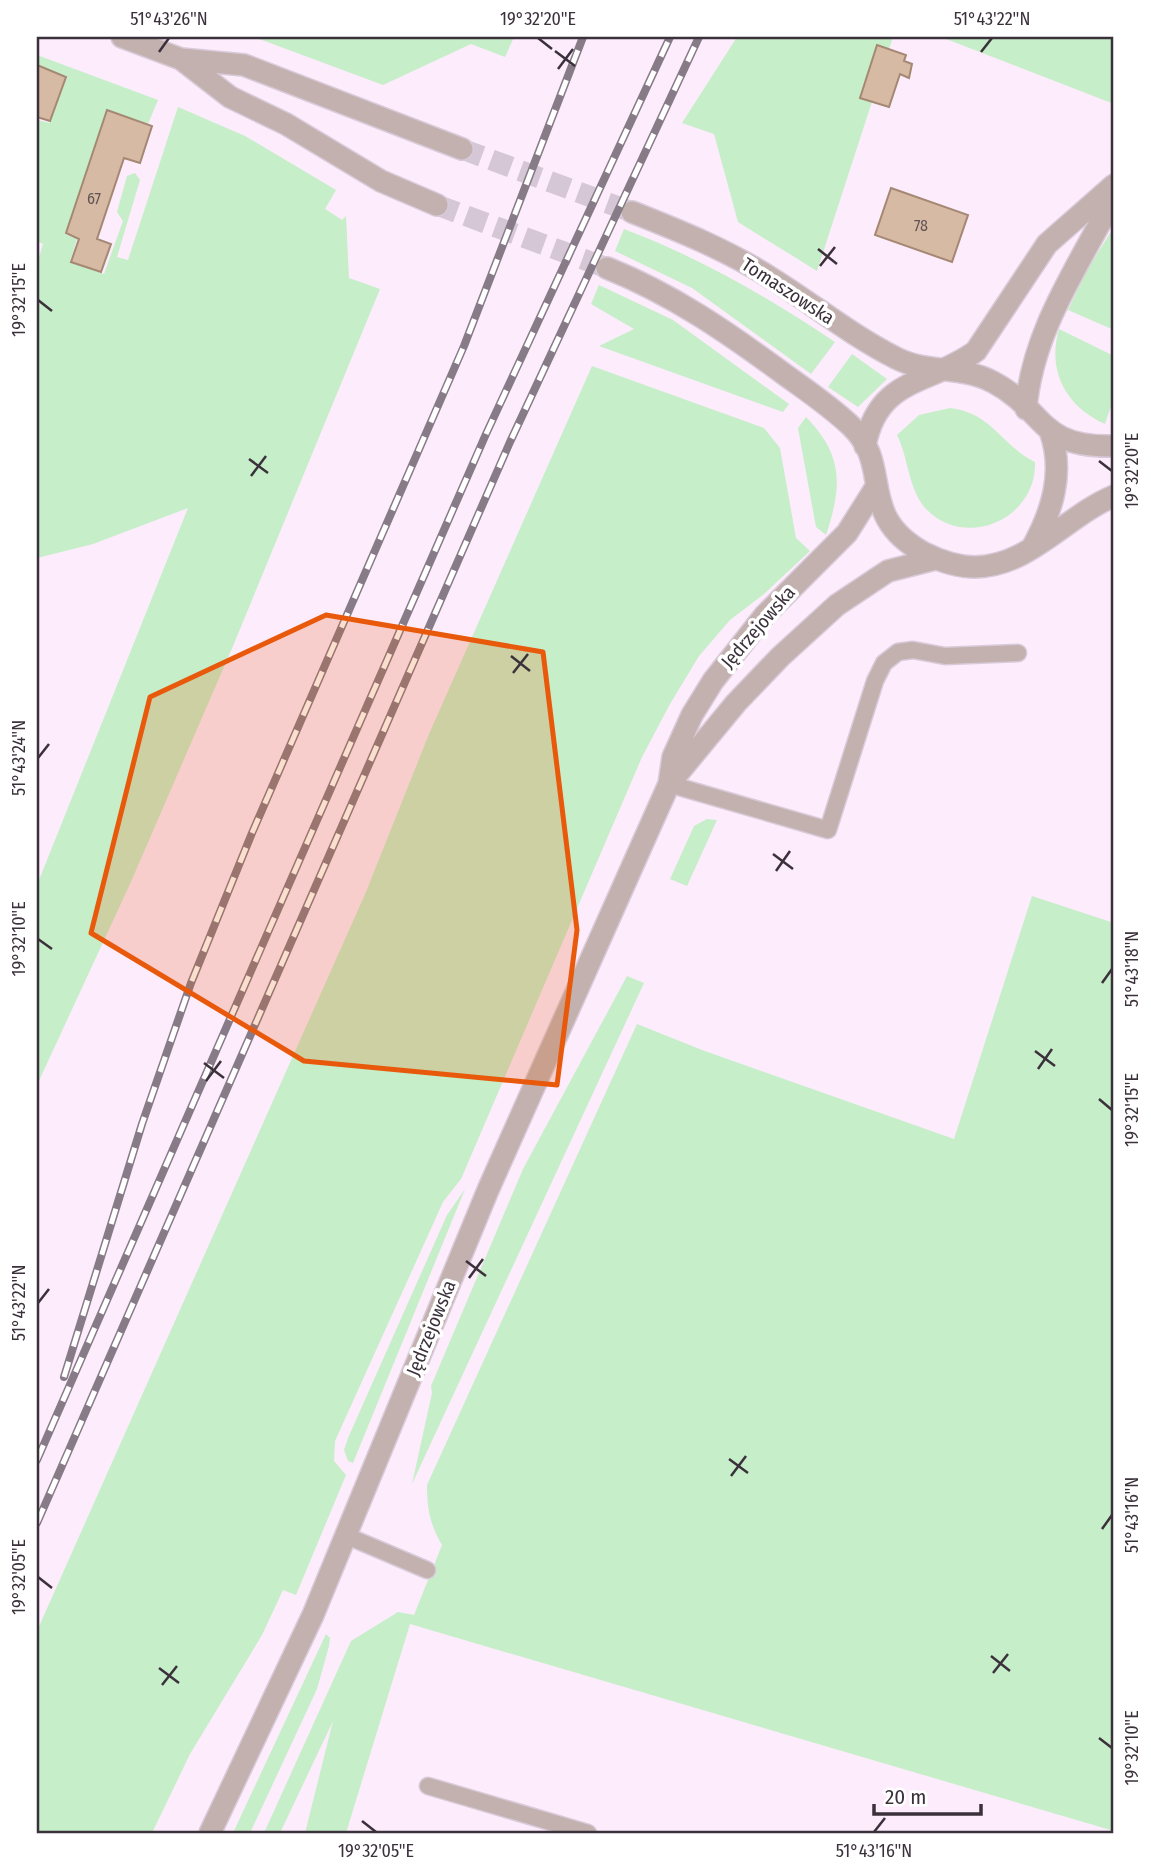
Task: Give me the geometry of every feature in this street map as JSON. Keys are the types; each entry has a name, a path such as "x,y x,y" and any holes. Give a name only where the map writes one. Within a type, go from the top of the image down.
{"street":[{"path":"121,37 181,59 244,65 462,149"},
{"path":"181,59 230,97 286,124 381,181 437,205"},
{"path":"865,446 877,411 891,395 909,382 961,363 976,351 1047,244 1114,185"},
{"path":"1026,409 1028,379 1035,350 1114,197"},
{"name":"Tomaszowska","path":"632,212 682,231 742,260 893,357 918,367 943,368"},
{"path":"607,268 655,289 713,322 853,428 865,446 875,473 884,516 892,528 913,547 935,559 975,567 1014,559 1088,509 1114,496"},
{"path":"943,368 963,370 996,383 1050,431 1076,444 1114,446"},
{"path":"1032,548 1052,504 1057,458 1050,431"},
{"name":"Jędrzejowska","path":"209,1833 347,1536 488,1190 668,784 673,757 692,715 713,681 765,615 847,533 876,487"},
{"name":"Jędrzejowska","path":"668,784 736,703 780,657 837,605 888,571 935,559"}],"lane":[{"path":"668,784 828,830 875,681 884,663 898,652 913,650 945,656 1018,653"},
{"path":"347,1536 427,1570"},
{"path":"428,1786 588,1833"}],"highlighted area":[{"path":"326,615 543,652 577,930 557,1085 304,1061 91,933 150,697"}],"green space":[{"path":"254,37 514,37 505,57 471,44 383,85"},
{"path":"737,37 893,37 817,271 738,222 714,134 682,123"},
{"path":"941,37 1114,37 1114,104"},
{"path":"37,55 158,100 148,124 107,109 65,234 77,239 70,262 104,274 123,221 117,212 127,176 135,173 140,180 117,257 128,260 178,107 245,136 336,190 325,209 342,220 346,216 349,278 380,289 233,646 130,884 37,1085 37,885 188,508 93,544 37,558 37,264 43,244 37,241 37,120 50,123 67,77 37,65"},
{"path":"1114,227 1114,330 1068,310 1087,270"},
{"path":"624,229 733,279 835,342 811,374 692,288 615,251"},
{"path":"599,285 673,320 789,404 783,412 599,346 634,329 591,304"},
{"path":"1059,329 1114,356 1114,397 1105,424 1079,407 1062,385 1056,359"},
{"path":"852,354 887,379 858,407 828,387"},
{"path":"592,366 764,428 780,448 796,538 810,551 764,594 730,620 699,656 642,757 461,1179 443,1202 335,1441 334,1461 346,1475 296,1595 283,1590 262,1635 190,1754 152,1833 37,1833 37,1631 366,892 429,734"},
{"path":"950,408 976,416 1035,462 1033,482 1025,499 997,522 979,527 961,527 943,522 927,510 912,484 897,435 919,415"},
{"path":"806,417 827,445 836,472 835,501 826,535 816,527 798,428"},
{"path":"707,819 717,820 687,886 670,879 694,826"},
{"path":"1032,896 1114,923 1114,1831 410,1624 346,1833 305,1833 333,1721 280,1833 264,1833 351,1641 398,1612 414,1615 442,1545 430,1516 427,1485 637,1024 702,1050 954,1139"},
{"path":"627,976 644,983 412,1484 432,1393 431,1386 523,1169"},
{"path":"465,1189 353,1463 348,1461 344,1450 348,1438 447,1215"},
{"path":"326,1634 330,1638 329,1646 317,1689 250,1833 233,1833"}],"building":[{"path":"877,45 906,55 904,61 912,64 909,78 900,74 889,107 860,98"},
{"path":"37,65 66,77 50,121 37,117"},
{"path":"107,110 152,126 140,163 124,158 97,239 111,244 101,272 71,262 79,239 66,233"},
{"path":"891,188 968,215 952,262 875,235"}],"tunnel":[{"path":"462,149 632,212"},
{"path":"437,205 607,268"}],"railway":[{"path":"64,1377 142,1124 191,983 252,833 464,346 583,37"},
{"path":"37,1460 486,434 670,37"},
{"path":"37,1523 510,442 699,37"}]}
